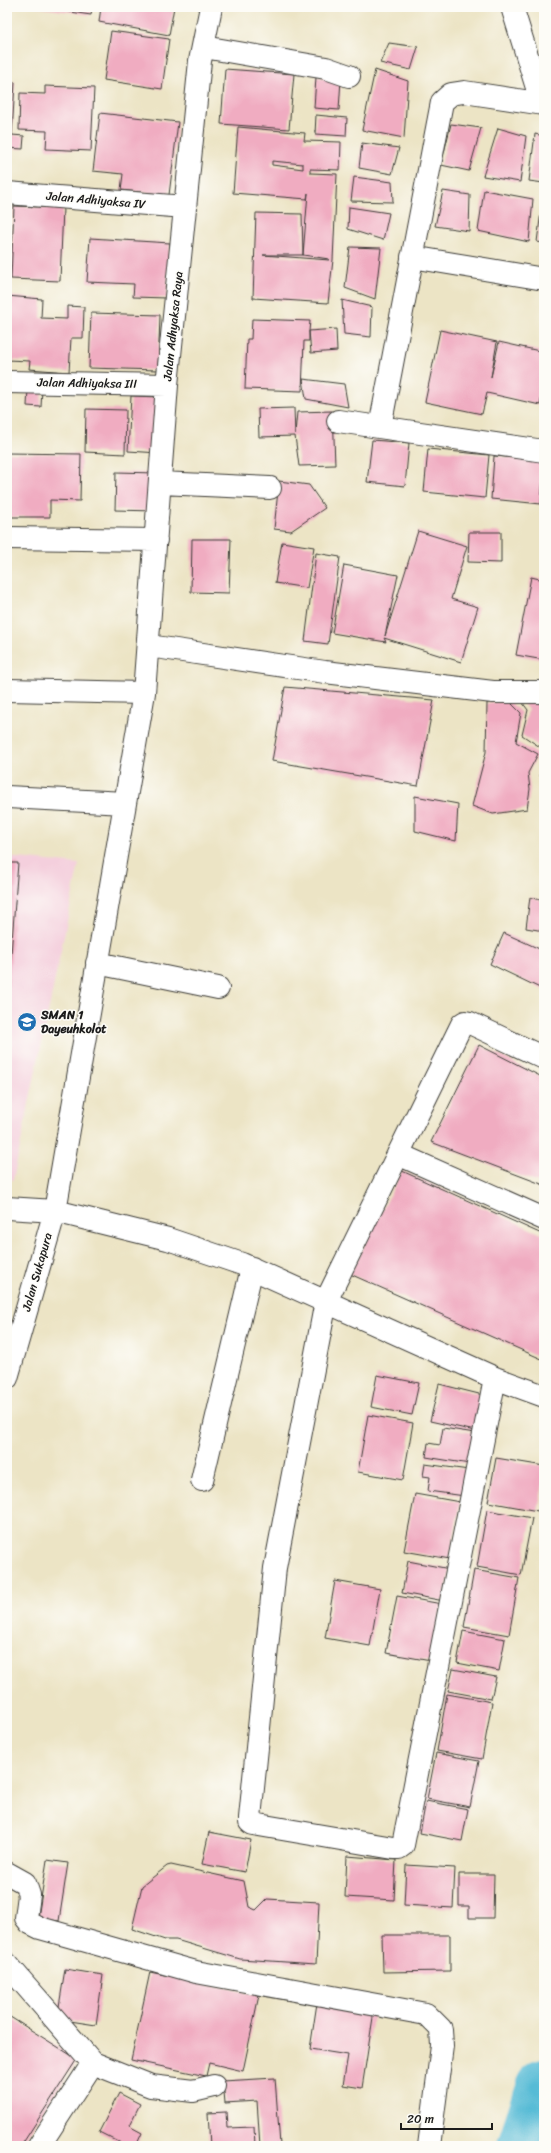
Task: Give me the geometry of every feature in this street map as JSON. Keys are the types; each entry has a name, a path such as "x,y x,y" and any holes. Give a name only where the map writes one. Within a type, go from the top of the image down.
{"street":[{"name":"Jalan Adhyaksa Raya","path":"97,963 144,693 149,646 167,385 200,61 211,7"},
{"path":"380,427 442,102 450,94 464,92 543,104 512,7"},
{"path":"204,47 326,68 349,76"},
{"name":"Jalan Adhiyaksa IV","path":"7,193 185,207"},
{"path":"412,257 544,279"},
{"name":"Jalan Adhiyaksa III","path":"7,382 167,385"},
{"path":"338,421 544,451"},
{"path":"160,483 270,488"},
{"path":"7,538 156,540"},
{"path":"149,646 325,672 493,692 544,692"},
{"path":"7,690 144,693"},
{"path":"7,797 125,803"},
{"path":"97,963 218,988"},
{"name":"Jalan Sukapura","path":"7,1378 55,1212 97,963"},
{"path":"495,1378 403,1845 399,1848 393,1848 253,1824 250,1822 250,1818 275,1568 326,1301 462,1024 465,1022 544,1058"},
{"path":"398,1154 544,1219"},
{"path":"7,1208 55,1212 168,1238 252,1268 495,1378 544,1396"},
{"path":"202,1480 252,1268"},
{"path":"7,1873 24,1883 29,1895 26,1918 30,1923 40,1928 196,1972 426,2014 440,2029 442,2046 429,2146"},
{"path":"7,1964 93,2063 151,2086 193,2091 214,2086"},
{"path":"40,2146 93,2063"}],"shaded area":[{"name":"SMAN 1 Dayeuhkolot","path":"7,857 79,864 13,1180 7,1179"}],"building":[{"path":"36,7 92,7 91,15"},
{"path":"101,7 174,7 169,35 99,22"},
{"path":"111,31 169,39 162,89 104,80"},
{"path":"389,43 418,47 411,70 380,63"},
{"path":"225,69 294,74 289,129 221,124"},
{"path":"375,70 408,81 404,138 362,130"},
{"path":"316,77 341,79 339,110 314,108"},
{"path":"7,82 15,82 12,135 24,136 23,149 7,148"},
{"path":"45,86 94,88 91,151 46,149 47,131 19,130 20,93 45,94"},
{"path":"100,113 178,122 169,195 121,190 123,174 93,171"},
{"path":"316,115 347,118 346,136 315,134"},
{"path":"451,124 481,128 469,171 441,165"},
{"path":"238,127 305,133 304,141 341,142 340,170 310,169 310,173 337,174 333,260 328,303 253,298 256,213 302,214 303,255 308,193 307,199 233,193","holes":["272,161 303,164 303,169 272,165","263,255 303,255 329,260"]},
{"path":"498,128 526,136 520,182 483,176"},
{"path":"535,134 544,136 544,183 529,181"},
{"path":"362,143 399,148 392,174 359,168"},
{"path":"354,177 392,182 393,202 351,201"},
{"path":"484,190 533,199 529,242 478,231"},
{"path":"443,191 470,195 469,231 435,226"},
{"path":"542,204 544,204 544,243 537,242"},
{"path":"14,206 63,208 60,281 11,279"},
{"path":"349,207 389,213 383,240 348,229"},
{"path":"7,208 10,208 8,244 7,244"},
{"path":"90,238 170,243 167,298 133,297 134,284 87,282"},
{"path":"350,247 381,248 375,299 345,288"},
{"path":"7,296 42,299 41,318 67,319 67,306 84,307 83,338 71,338 69,372 29,369 30,361 7,360"},
{"path":"342,300 372,307 371,337 344,334"},
{"path":"91,313 160,315 158,370 89,368"},
{"path":"252,319 310,321 309,341 304,341 302,391 245,389 247,339 251,339"},
{"path":"336,329 337,351 311,353 309,331"},
{"path":"440,330 497,342 491,377 499,342 544,352 544,386 540,405 487,393 482,414 425,402"},
{"path":"303,379 344,384 348,407 306,399"},
{"path":"28,388 42,389 41,407 27,406"},
{"path":"131,396 162,397 159,453 128,451"},
{"path":"294,408 295,434 297,412 333,411 335,465 299,466 295,436 259,437 258,409"},
{"path":"86,409 126,410 125,454 85,452"},
{"path":"372,440 409,443 405,486 367,482"},
{"path":"428,449 489,455 485,498 424,492"},
{"path":"7,453 81,454 80,501 50,500 50,517 7,517"},
{"path":"494,456 544,460 541,504 491,499"},
{"path":"116,472 156,473 155,511 115,510"},
{"path":"279,481 309,485 325,508 291,531 274,529"},
{"path":"418,531 467,546 451,599 478,607 461,662 384,638 386,642 332,633 344,565 398,575 385,636"},
{"path":"469,532 501,532 501,563 468,562"},
{"path":"192,539 231,539 229,593 191,592"},
{"path":"282,542 314,547 307,588 275,583"},
{"path":"316,553 340,557 328,644 305,641"},
{"path":"531,577 544,580 544,660 516,655"},
{"path":"285,687 434,700 418,786 272,761"},
{"path":"544,696 544,777 540,776 543,749 522,735 528,710 519,698"},
{"path":"509,701 521,713 516,742 538,754 528,773 530,789 527,809 493,814 472,806 486,752 487,703"},
{"path":"415,796 458,804 456,841 415,831"},
{"path":"7,863 18,863 8,994 7,994"},
{"path":"530,897 544,901 544,931 526,928"},
{"path":"504,933 544,951 544,990 490,964"},
{"path":"479,1045 544,1078 544,1185 431,1142"},
{"path":"402,1171 544,1235 544,1360 350,1274"},
{"path":"377,1375 419,1383 412,1415 371,1407"},
{"path":"439,1384 483,1395 475,1431 430,1421"},
{"path":"368,1415 413,1423 403,1480 358,1472"},
{"path":"443,1428 475,1433 470,1464 426,1457 428,1443 440,1445"},
{"path":"496,1458 544,1466 544,1479 538,1511 488,1502"},
{"path":"425,1464 469,1470 465,1496 428,1491 430,1477 423,1476"},
{"path":"415,1494 460,1502 450,1559 404,1551"},
{"path":"487,1510 532,1518 521,1575 477,1567"},
{"path":"408,1561 450,1569 444,1601 402,1593"},
{"path":"474,1570 519,1578 509,1635 464,1627"},
{"path":"335,1581 380,1589 370,1646 325,1638"},
{"path":"397,1596 442,1604 431,1661 386,1653"},
{"path":"463,1631 505,1639 499,1671 457,1663"},
{"path":"453,1669 496,1677 491,1699 448,1691"},
{"path":"447,1694 492,1702 482,1759 437,1751"},
{"path":"436,1753 479,1761 470,1807 427,1799"},
{"path":"426,1801 468,1809 462,1841 420,1833"},
{"path":"209,1832 251,1840 245,1872 202,1864"},
{"path":"347,1856 396,1860 394,1900 345,1897"},
{"path":"47,1860 68,1863 59,1921 38,1918"},
{"path":"171,1865 244,1881 249,1907 256,1910 267,1899 319,1902 316,1964 240,1959 176,1940 165,1940 132,1929 142,1886 167,1866"},
{"path":"406,1865 455,1868 453,1908 404,1905"},
{"path":"459,1874 494,1874 493,1918 469,1918 469,1906 459,1906"},
{"path":"382,1935 450,1935 450,1971 383,1972"},
{"path":"65,1969 103,1975 96,2025 57,2019"},
{"path":"150,1972 259,1995 243,2071 209,2063 206,2076 131,2060"},
{"path":"317,2003 374,2011 362,2088 343,2085 348,2055 310,2049"},
{"path":"7,2015 77,2059 21,2146 7,2146"},
{"path":"275,2078 280,2145 260,2146 257,2101 225,2103 223,2081"},
{"path":"119,2093 140,2104 129,2126 142,2133 136,2146 127,2146 99,2132"},
{"path":"226,2112 227,2128 254,2127 255,2146 210,2146 208,2113"}],"waterway":[{"path":"524,2146 544,2085"}],"place":[{"name":"SMAN 1 Dayeuhkolot","path":"27,1022"}]}
